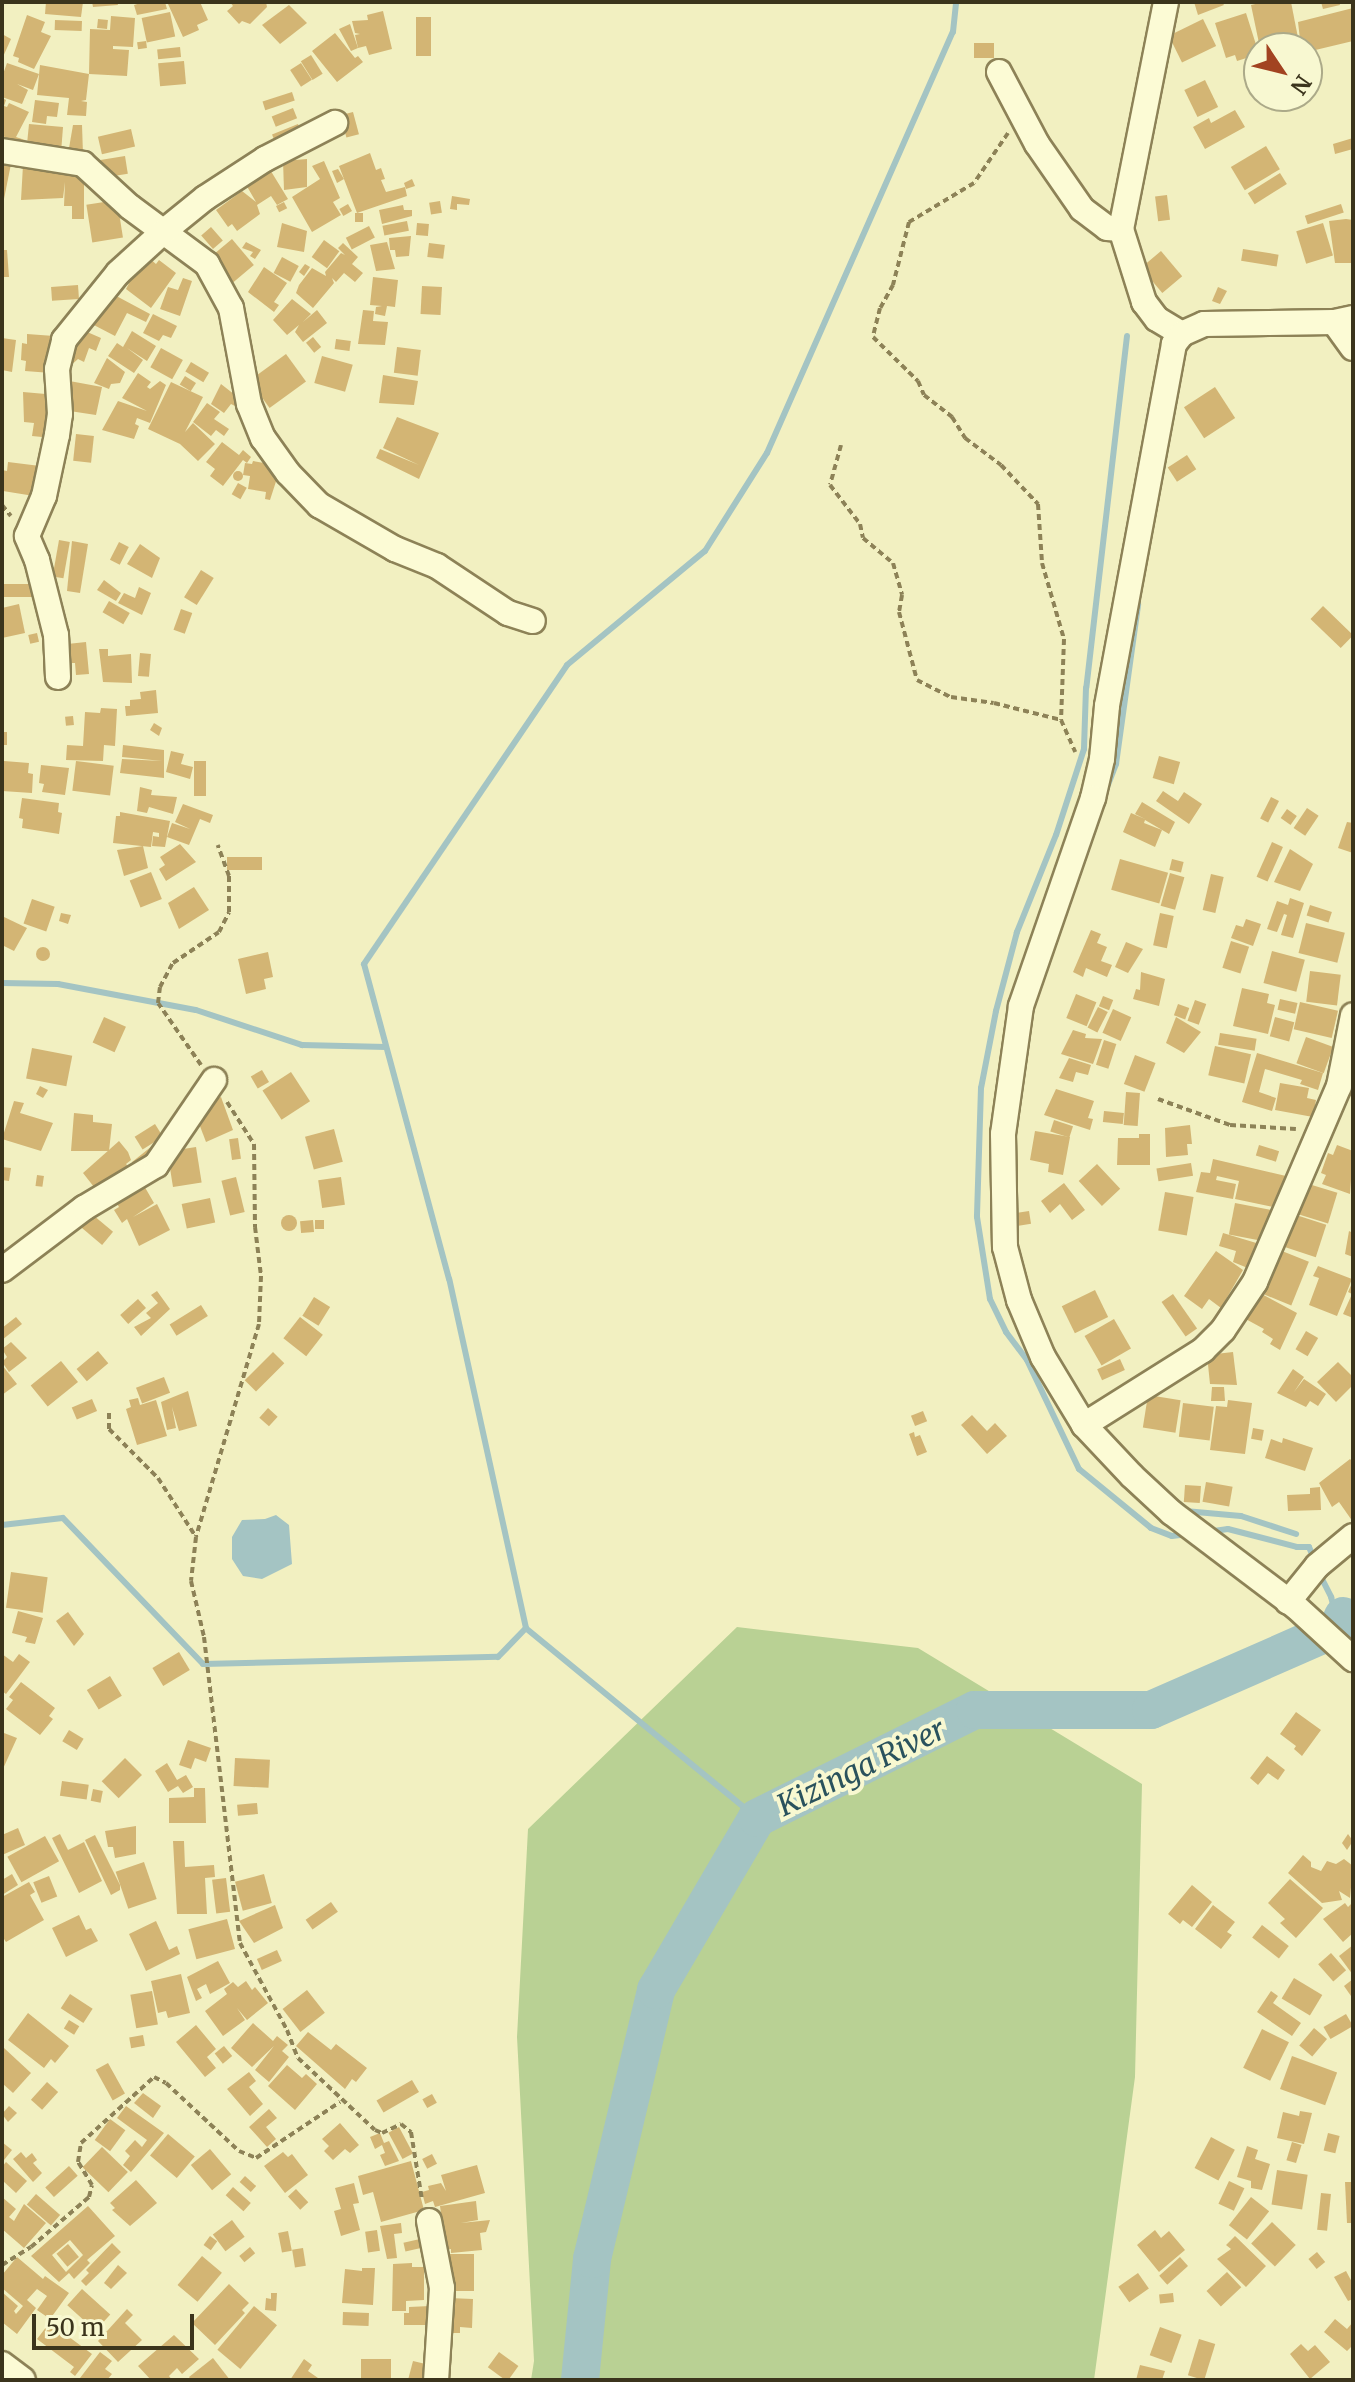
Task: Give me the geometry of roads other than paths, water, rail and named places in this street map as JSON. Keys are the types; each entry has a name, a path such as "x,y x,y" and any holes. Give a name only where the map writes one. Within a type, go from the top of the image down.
{"street":[{"path":"1166,2 1121,229 1144,302 1157,319 1182,334"},
{"path":"999,72 1028,129 1082,209 1107,228 1121,229"},
{"path":"58,677 56,635 37,560 27,536 44,496 57,435 59,355 64,340 118,273 205,198 265,159 335,123"},
{"path":"2,151 83,164 163,232 207,264 231,308 249,404 263,438 319,505 352,526 437,566 508,613 533,621"},
{"path":"1353,348 1343,320 1204,324 1182,334 1170,357 1107,706 1096,785 1021,1006 1003,1134 1005,1247 1019,1300 1043,1357 1084,1425 1172,1513 1223,1547 1353,1659"},
{"path":"1084,1425 1203,1350 1223,1330 1255,1282 1277,1238 1318,1130 1339,1086 1353,1015"},
{"path":"2,1270 84,1208 156,1165 214,1080"},
{"path":"1292,1604 1317,1566 1353,1536"},
{"path":"429,2221 442,2288 436,2380"},
{"path":"2,2364 23,2380"}],"water":[{"path":"276,1515 289,1525 292,1564 262,1579 243,1576 232,1559 232,1537 242,1520"}],"waterway":[{"path":"757,1818 526,1628 449,1279 364,964 567,665 705,551 767,453 953,32 956,2"},
{"path":"1127,336 1086,688 1084,749 1056,835 1017,932 996,1011 981,1088 977,1217 990,1299 1006,1332 1027,1360 1079,1469 1151,1528 1172,1536 1188,1534"},
{"path":"1106,790 1116,764 1138,605"},
{"path":"2,983 58,984 196,1010 302,1045 386,1047"},
{"path":"1185,1511 1241,1516 1296,1534"},
{"path":"2,1525 63,1518 203,1664 498,1657 526,1628"},
{"path":"1207,1532 1228,1529 1297,1547 1309,1547 1314,1559"},
{"path":"1319,1573 1331,1597 1342,1637"},
{"name":"Kizinga River","path":"580,2380 592,2259 656,1990 757,1818 975,1710 1151,1710 1338,1628 1343,1616"}]}
